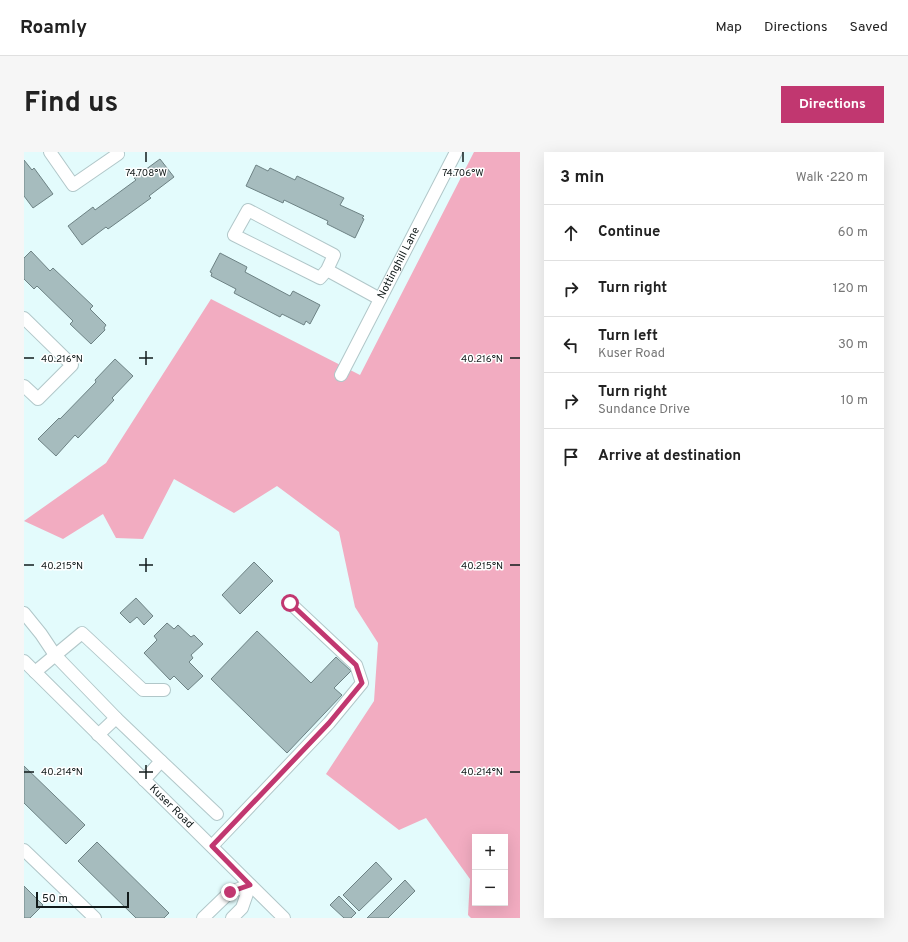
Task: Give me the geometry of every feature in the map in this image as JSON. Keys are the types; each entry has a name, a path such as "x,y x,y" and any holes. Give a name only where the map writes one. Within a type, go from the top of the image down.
{"street":[{"path":"50,152 73,185 118,154 117,152"},
{"name":"Nottinghill Lane","path":"341,375 456,152"},
{"path":"248,210 334,255 327,270 320,278 234,235 248,210"},
{"path":"327,270 380,299"},
{"path":"24,318 72,365 38,399 24,386"},
{"path":"212,846 329,723 362,683 356,665 290,603"},
{"path":"24,613 41,634 55,655 116,718 217,814"},
{"path":"35,672 82,633 143,690 164,690"},
{"name":"Kuser Road","path":"24,661 284,918"},
{"path":"98,735 116,718"},
{"path":"144,780 161,761"},
{"path":"24,850 95,918"},
{"path":"203,918 230,892 250,885"},
{"path":"232,918 242,908 250,885"}],"shaded area":[{"path":"474,152 520,152 520,918 471,918 468,915 470,879 426,818 399,830 326,774 374,701 378,643 355,607 339,532 277,486 234,513 174,479 143,539 116,538 103,514 63,539 24,521 106,463 211,299 360,375"}],"building":[{"path":"160,159 174,177 149,196 151,198 108,229 106,227 82,245 68,226 93,207 95,210 136,180 134,178"},
{"path":"24,160 32,170 34,168 53,194 33,208 24,196"},
{"path":"256,165 268,171 270,168 295,180 297,176 344,198 340,205 364,216 355,238 327,224 328,221 284,200 283,203 246,186"},
{"path":"31,251 50,271 53,268 93,306 90,309 106,325 104,328 105,330 91,344 70,324 73,321 37,286 34,289 24,279 24,258"},
{"path":"220,253 247,267 245,272 290,296 293,291 320,305 310,324 306,321 304,325 282,314 280,317 234,293 236,289 211,276 212,273 210,272"},
{"path":"115,359 133,376 112,398 114,400 78,438 75,435 56,456 38,439 96,382 95,380"},
{"path":"254,562 273,581 240,614 222,595"},
{"path":"136,598 153,616 144,625 137,617 130,623 120,613"},
{"path":"167,623 174,629 178,625 191,637 194,635 203,644 191,655 193,658 189,662 203,676 188,690 174,676 170,680 144,653 157,640 154,636"},
{"path":"257,631 311,683 336,657 351,671 334,688 342,695 287,753 211,679"},
{"path":"24,766 85,825 66,844 24,803"},
{"path":"97,842 169,913 164,918 136,918 78,861"},
{"path":"376,862 392,879 359,911 343,895"},
{"path":"405,880 415,891 388,918 367,918"},
{"path":"24,886 43,905 30,918 24,918"},
{"path":"339,896 356,913 351,918 344,918 330,905"}],"route":[{"path":"230,892 250,885 212,846 329,723 362,683 356,665 290,603"}]}
